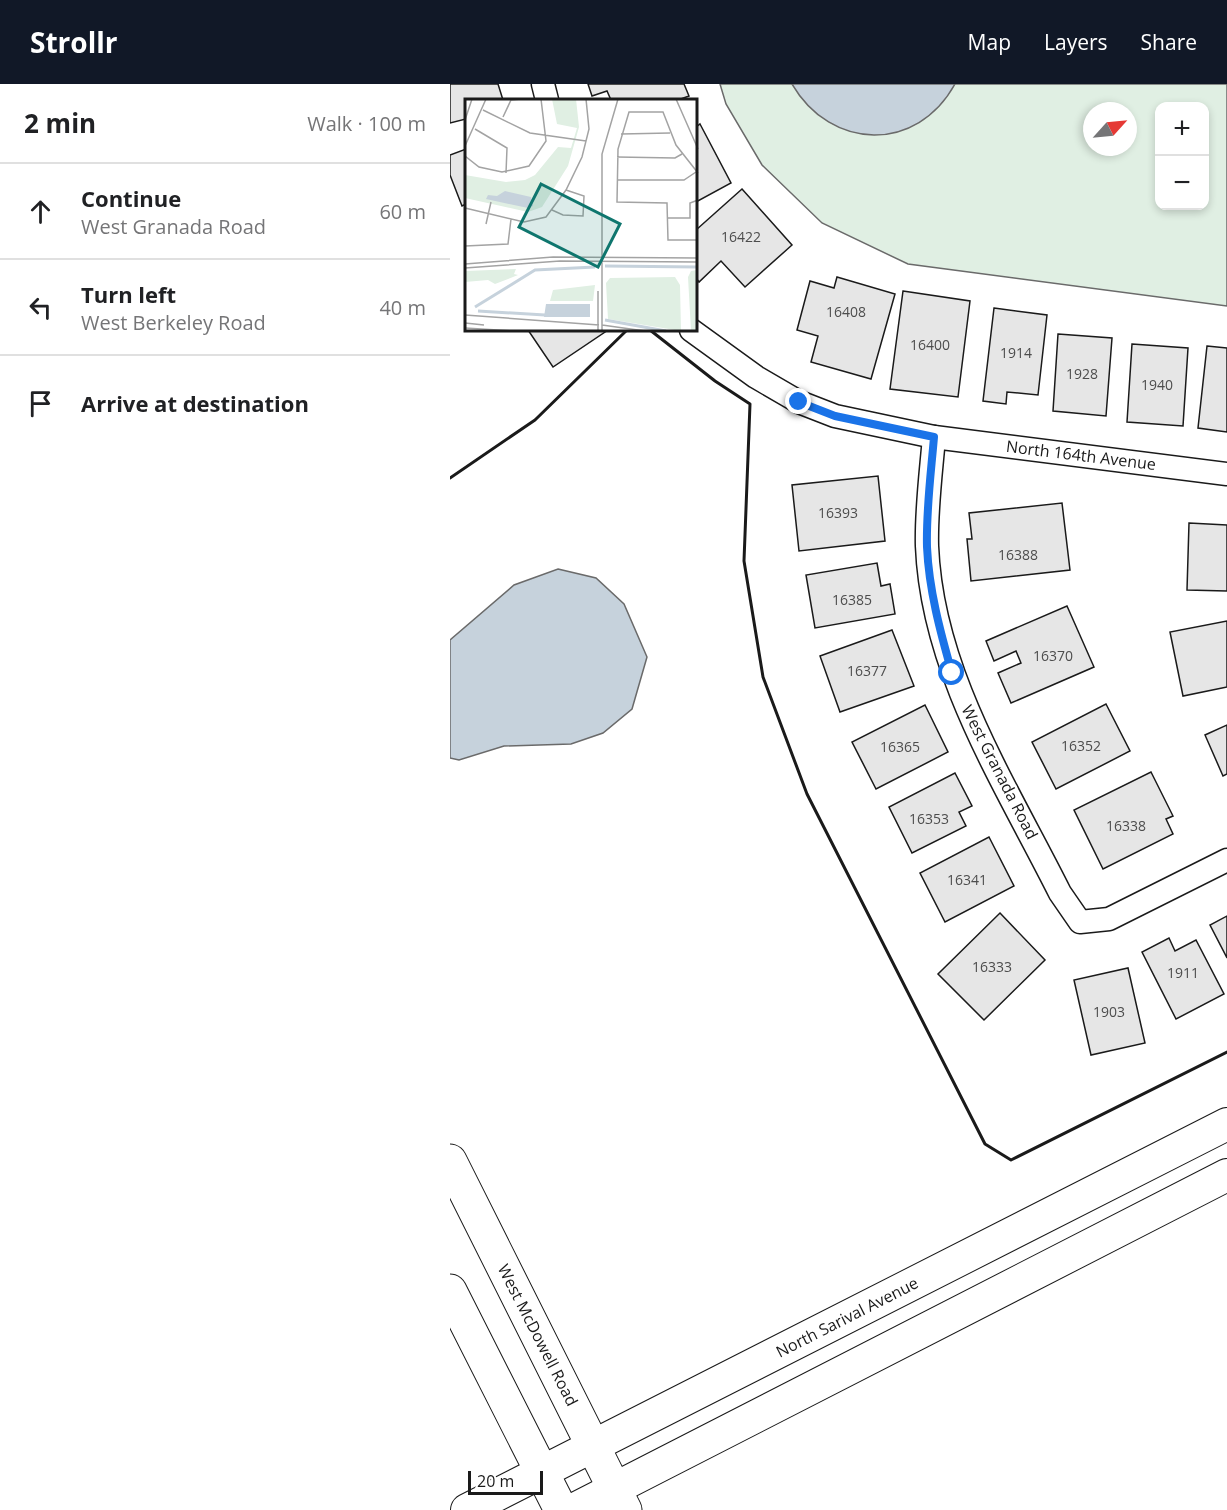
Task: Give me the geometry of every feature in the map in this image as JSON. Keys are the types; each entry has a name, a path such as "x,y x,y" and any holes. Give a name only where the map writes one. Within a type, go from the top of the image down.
{"main road":[{"name":"North Sarival Avenue","path":"476,1505 1227,1124"},
{"name":"West McDowell Road","path":"450,1161 620,1499"},
{"path":"573,1510 620,1499 1227,1175"},
{"path":"450,1291 561,1510"}],"street":[{"path":"543,84 548,99"},
{"name":"North 164th Avenue","path":"694,332 756,377 799,402 835,416 934,437 1227,474"},
{"name":"West Granada Road","path":"934,437 927,516 927,548 939,629 965,704 1060,893 1080,922 1109,919 1227,860"}],"green space":[{"path":"720,84 1227,84 1227,306 908,264 822,223 762,165 726,104"}],"shaded area":[{"path":"792,84 955,84 939,107 919,123 897,132 874,135 851,132 829,122 809,106"},
{"path":"558,569 596,578 624,604 647,657 632,709 603,733 571,744 504,746 459,760 450,758 450,640 514,585"}],"building":[{"path":"450,84 498,84 503,99 465,99 465,119 450,123"},
{"path":"588,84 684,84 689,96 681,99 611,99 607,91 592,96"},
{"path":"700,124 731,183 698,201 698,126"},
{"path":"465,149 465,204 462,206 450,175 450,155"},
{"path":"742,189 792,245 745,287 721,261 699,282 698,228"},
{"path":"837,277 895,294 871,379 811,362 818,336 797,330 810,281 834,288"},
{"path":"903,291 970,301 958,397 890,389"},
{"path":"994,308 1047,315 1038,395 1007,392 1006,404 983,401"},
{"path":"529,332 605,332 553,367"},
{"path":"1058,334 1112,338 1106,416 1053,411"},
{"path":"1132,344 1188,348 1183,426 1127,422"},
{"path":"1207,346 1227,348 1227,432 1198,428"},
{"path":"878,476 885,541 799,551 792,485"},
{"path":"1062,503 1070,570 971,581 967,539 972,539 969,513"},
{"path":"1189,523 1227,525 1227,591 1187,590"},
{"path":"877,563 881,586 890,584 895,614 815,628 806,575"},
{"path":"1067,606 1094,667 1011,703 998,673 1021,663 1016,651 994,661 986,641"},
{"path":"1227,621 1227,687 1183,696 1170,632"},
{"path":"892,630 914,686 840,712 820,656"},
{"path":"1106,704 1130,751 1056,789 1032,742"},
{"path":"925,705 948,752 876,789 852,742"},
{"path":"1227,725 1227,774 1223,776 1205,735"},
{"path":"1151,772 1173,816 1166,819 1173,834 1103,869 1074,810"},
{"path":"955,773 972,806 959,812 966,826 912,853 889,807"},
{"path":"989,837 1014,886 945,922 920,873"},
{"path":"1000,913 1045,960 984,1020 938,974"},
{"path":"1227,916 1227,958 1210,925"},
{"path":"1169,938 1175,951 1196,940 1224,994 1176,1019 1142,952"},
{"path":"1128,968 1145,1043 1091,1055 1074,980"}],"wall":[{"path":"450,478 535,420 625,332"},
{"path":"653,332 715,381 750,404 744,561 763,677 807,794 985,1144 1011,1160 1227,1052"}],"route":[{"path":"799,402 835,416 934,437 927,516 927,548 931,588 939,629 952,673"}]}
